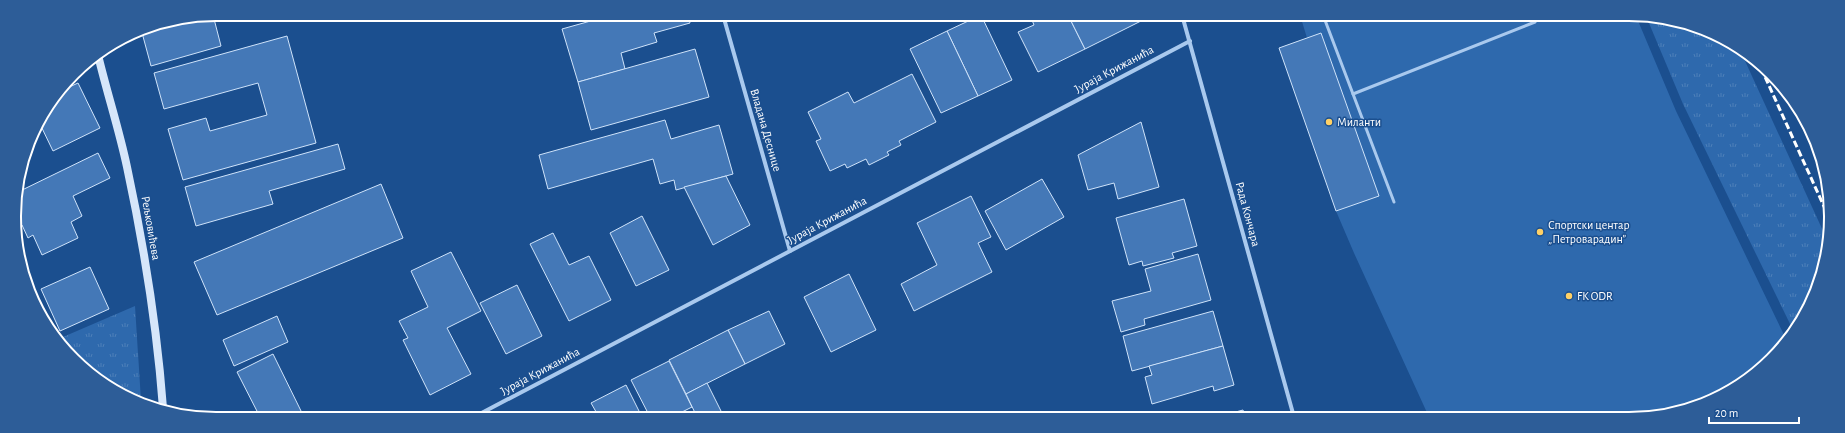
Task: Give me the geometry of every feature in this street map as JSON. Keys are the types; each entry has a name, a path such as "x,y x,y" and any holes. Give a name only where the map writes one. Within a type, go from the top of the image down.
{"main road":[{"name":"Рељковићева","path":"99,60 127,165 137,216 149,287 163,404"}],"street":[{"name":"Владана Деснице","path":"725,21 790,251"},
{"name":"Рада Кончара","path":"1184,21 1293,412"},
{"name":"Јураја Крижанића","path":"484,412 1190,41"}],"lane":[{"path":"1325,21 1394,202"},
{"path":"1353,94 1535,22"}],"green space":[{"name":"Спортски центар „Петроварадин”","path":"1302,21 1638,21 1676,111 1784,336 1767,355 1748,372 1726,386 1691,402 1667,408 1641,412 1427,412 1336,211 1279,48 1307,38"},
{"path":"1649,22 1691,31 1715,41 1744,58 1824,232 1814,279 1804,303 1791,325 1683,104"},
{"path":"135,306 141,396 119,386 97,372 78,355 62,337"}],"building":[{"path":"215,21 221,46 151,66 143,36 154,31 178,25"},
{"path":"591,21 690,21 690,23 654,33 657,42 621,53 625,69 578,82 562,29"},
{"path":"968,21 984,21 1012,80 978,96 947,31"},
{"path":"1032,21 1071,21 1085,49 1038,72 1018,32 1034,25"},
{"path":"1071,21 1141,21 1085,49"},
{"path":"947,31 978,96 941,113 910,49"},
{"name":"Миланти","path":"1321,33 1379,196 1336,211 1279,48"},
{"path":"287,36 316,143 183,180 168,129 206,118 210,131 267,115 258,83 164,109 154,73"},
{"path":"695,49 709,97 591,130 578,82"},
{"path":"912,74 936,122 899,141 901,145 887,152 889,155 869,165 866,159 847,168 845,164 830,171 816,141 821,139 808,112 848,92 854,103"},
{"path":"78,83 100,128 53,151 42,128 61,97 72,86"},
{"path":"665,120 671,139 719,125 733,174 676,190 674,180 660,184 653,159 548,189 539,155"},
{"path":"1141,122 1159,187 1118,199 1114,183 1088,190 1078,155"},
{"path":"338,144 345,169 269,191 273,204 196,226 185,187"},
{"path":"98,153 110,178 73,196 82,216 71,222 78,238 42,255 33,235 28,238 21,226 21,204 23,189"},
{"path":"726,176 750,225 713,245 684,187"},
{"path":"1042,179 1064,217 1006,250 985,211"},
{"path":"381,184 403,238 217,315 194,262"},
{"path":"971,196 991,237 978,243 992,272 914,311 901,284 937,265 917,223"},
{"path":"1184,199 1197,246 1172,253 1174,258 1143,266 1142,261 1129,265 1116,218"},
{"path":"642,216 669,270 636,286 610,233"},
{"path":"553,233 569,265 589,256 611,300 569,321 530,244"},
{"path":"451,252 481,311 447,328 471,374 430,395 403,340 408,338 399,321 428,307 411,271"},
{"path":"1198,254 1211,300 1144,319 1145,325 1121,332 1112,301 1151,291 1145,269"},
{"path":"90,267 109,309 60,331 41,289"},
{"path":"849,274 876,330 831,352 804,297"},
{"path":"517,285 542,336 506,354 480,303"},
{"path":"769,311 785,344 745,364 728,330"},
{"path":"1213,311 1223,346 1132,371 1123,336"},
{"path":"277,316 288,342 234,366 223,340"},
{"path":"728,330 745,364 686,394 669,360"},
{"path":"1223,346 1234,385 1214,391 1213,386 1152,404 1145,377 1152,375 1149,366"},
{"path":"273,354 302,412 257,412 237,372"},
{"path":"669,361 692,407 682,412 647,412 631,380"},
{"path":"707,383 722,412 695,412 686,394"},
{"path":"626,385 640,412 596,412 591,403"}],"railway":[{"path":"1765,76 1824,206"}],"place":[{"name":"Миланти","path":"1329,122"},
{"name":"Спортски центар „Петроварадин”","path":"1540,232"},
{"name":"FK ODR","path":"1569,296"}]}
